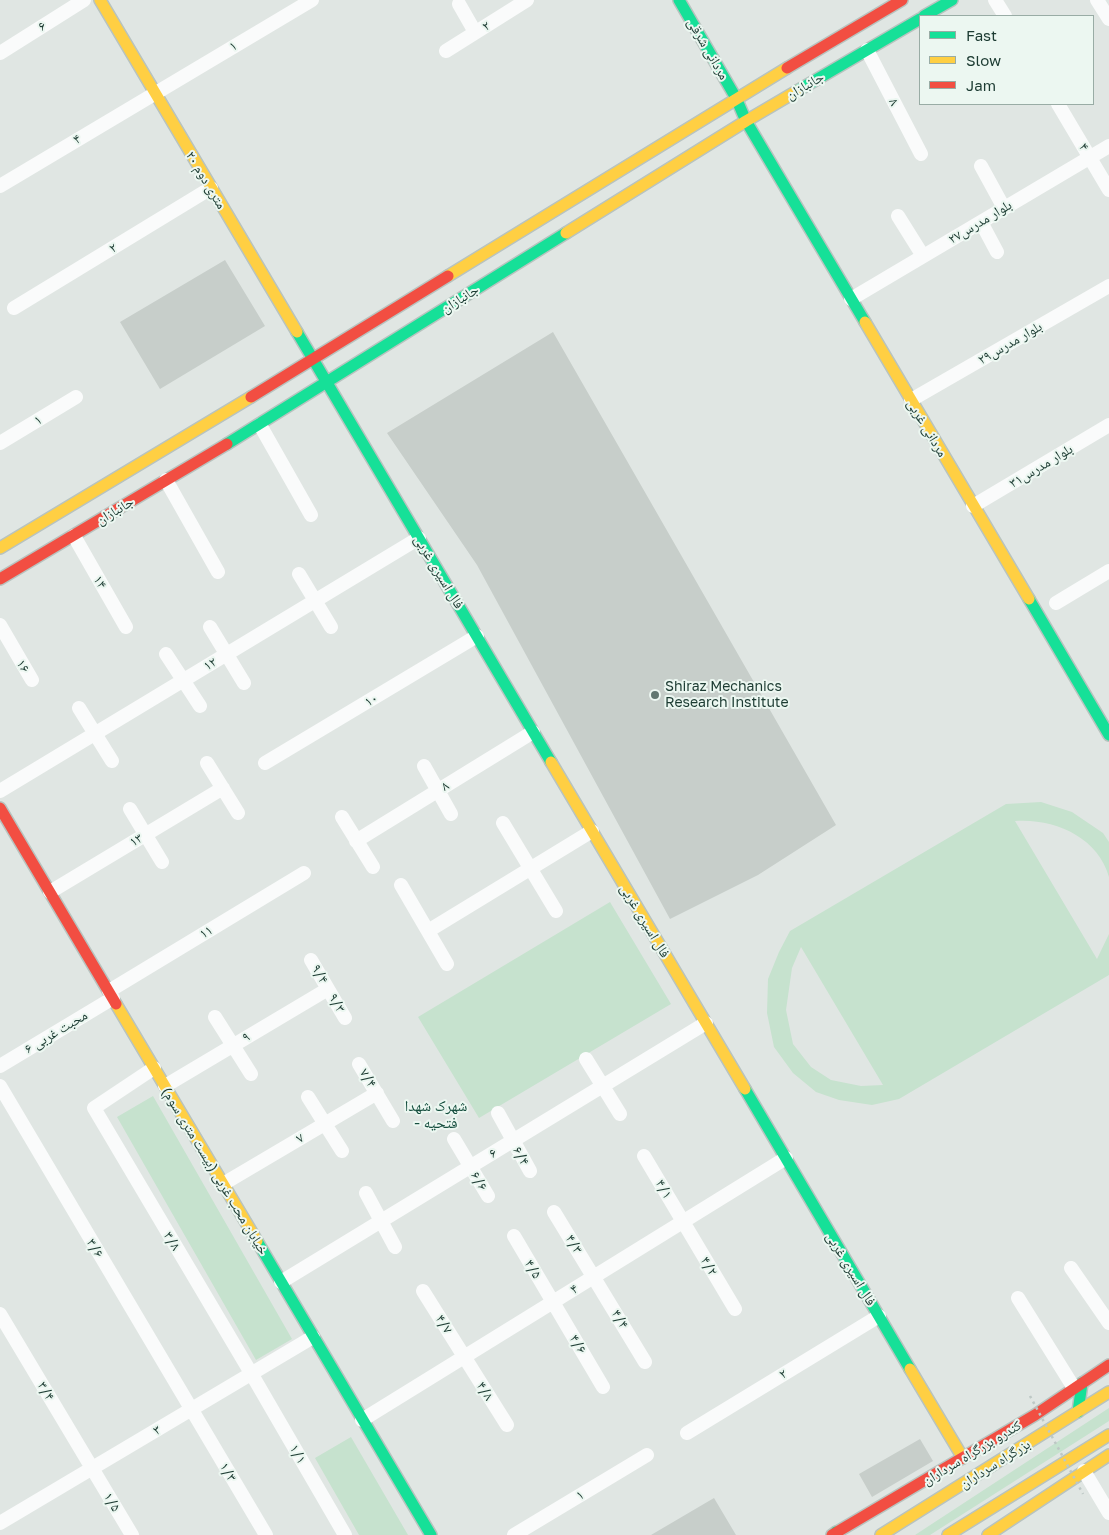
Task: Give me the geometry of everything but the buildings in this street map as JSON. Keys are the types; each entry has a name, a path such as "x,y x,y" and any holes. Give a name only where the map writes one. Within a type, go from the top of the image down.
{"main road":[{"name":"۲۰ متری دوم","path":"100,0 312,361 327,383"},
{"name":"مردانی شرقی","path":"680,0 736,98 746,121"},
{"name":"جانبازان","path":"0,548 312,361 736,98 902,0"},
{"path":"926,15 952,0"},
{"name":"جانبازان","path":"0,579 260,425 746,121 919,20"},
{"name":"مردانی غربی","path":"746,121 1109,733"},
{"name":"فال اسیری غربی","path":"327,383 963,1458"},
{"name":"خیابان محب غربی (بیست متری سوم)","path":"0,808 431,1535"},
{"name":"کندرو بزرگراه سرداران","path":"834,1534 1035,1415 1109,1365"},
{"path":"1078,1386 1078,1412"},
{"name":"بزرگراه سرداران","path":"881,1535 1109,1392"},
{"path":"1035,1415 1067,1420"},
{"path":"948,1535 1109,1435"},
{"path":"1067,1483 1109,1442"},
{"path":"988,1535 1003,1531 1067,1483 1109,1455"}],"street":[{"name":"۶","path":"0,53 84,0"},
{"name":"۱","path":"154,93 312,0"},
{"path":"995,0 1004,15"},
{"path":"1097,0 1109,20"},
{"name":"۲","path":"446,51 524,1"},
{"path":"459,4 475,32"},
{"name":"۸","path":"866,50 921,154"},
{"name":"۴","path":"0,186 154,93"},
{"name":"۴","path":"1059,105 1109,190"},
{"name":"بلوار مدرس۲۷","path":"851,299 1109,146"},
{"path":"981,166 1004,208"},
{"name":"۲","path":"14,308 211,188"},
{"path":"898,216 923,256"},
{"path":"980,222 998,252"},
{"name":"۲۹بلوار مدرس","path":"911,400 1109,286"},
{"name":"۱","path":"0,443 76,397"},
{"path":"260,425 311,515"},
{"name":"بلوار مدرس۳۱","path":"974,506 1109,425"},
{"path":"166,480 218,572"},
{"name":"۱۴","path":"74,536 126,627"},
{"name":"۱۲","path":"0,791 419,538"},
{"path":"1056,603 1109,571"},
{"path":"298,574 331,627"},
{"name":"۱۶","path":"0,625 32,680"},
{"path":"210,627 244,683"},
{"name":"۱۰","path":"266,763 477,636"},
{"path":"166,654 200,706"},
{"path":"79,708 112,761"},
{"name":"۸","path":"356,841 533,732"},
{"path":"207,763 238,813"},
{"path":"424,766 451,814"},
{"name":"۱۳","path":"50,892 222,788"},
{"path":"130,809 162,862"},
{"path":"342,817 373,867"},
{"path":"503,823 556,911"},
{"path":"428,931 592,831"},
{"name":"۱۱","path":"111,995 304,873"},
{"path":"401,885 447,964"},
{"name":"۹/۴","path":"311,960 328,989"},
{"name":"۹/۳","path":"328,989 345,1018"},
{"name":"۹","path":"165,1086 328,989"},
{"name":"محبت غربی ۶","path":"0,1066 111,995"},
{"path":"215,1017 251,1074"},
{"name":"۶","path":"281,1282 706,1023"},
{"path":"586,1059 620,1114"},
{"name":"۷/۴","path":"359,1064 393,1121"},
{"name":"۳/۸","path":"154,1068 94,1108 251,1374"},
{"name":"۳/۶","path":"0,1086 191,1410"},
{"name":"۷","path":"223,1184 377,1093"},
{"path":"308,1098 342,1151"},
{"name":"۶/۴","path":"498,1113 530,1171"},
{"name":"۶/۶","path":"454,1139 488,1196"},
{"name":"۴/۱","path":"644,1156 683,1222"},
{"name":"۴","path":"362,1420 786,1158"},
{"path":"366,1193 395,1246"},
{"name":"۴/۳","path":"554,1212 594,1277"},
{"name":"۴/۲","path":"683,1222 735,1309"},
{"name":"۴/۵","path":"514,1236 553,1302"},
{"path":"1071,1268 1109,1323"},
{"name":"۴/۴","path":"594,1277 645,1362"},
{"name":"۴/۷","path":"423,1291 464,1357"},
{"path":"1018,1298 1078,1386"},
{"name":"۴/۶","path":"553,1302 603,1387"},
{"name":"۳/۴","path":"0,1314 92,1468"},
{"name":"۲","path":"687,1432 879,1316"},
{"name":"۳","path":"0,1523 313,1337"},
{"name":"۴/۸","path":"464,1357 507,1425"},
{"name":"۱/۱","path":"251,1374 345,1535"},
{"name":"۱/۳","path":"191,1410 266,1535"},
{"name":"۱","path":"514,1535 646,1455"},
{"name":"۱/۵","path":"92,1468 132,1535"},
{"path":"1084,1471 1109,1513"}],"path":[{"path":"1030,1396 1082,1494"}],"green space":[{"path":"1041,802 1072,812 1103,833 1109,842 1109,877 1095,851 1085,841 1072,833 1045,823 1015,821 1097,959 1109,934 1109,975 899,1099 872,1105 839,1100 816,1092 793,1073 774,1047 767,1013 768,979 790,931 1006,804","holes":["801,947 883,1085 861,1086 831,1080 811,1067 793,1044 786,1010 792,968"]},
{"path":"610,902 671,1004 479,1118 418,1017"},
{"path":"153,1096 292,1339 256,1360 117,1117"},
{"path":"1109,1408 1109,1421 930,1535 915,1535"},
{"path":"351,1437 408,1535 359,1535 315,1458"}],"traffic: fast":[{"path":"679,0 736,98 746,121 865,322"},
{"path":"926,15 952,0"},
{"path":"797,91 919,20"},
{"path":"227,444 566,233"},
{"path":"297,332 551,762"},
{"path":"1029,599 1109,735"},
{"path":"745,1089 910,1369"},
{"path":"257,1241 431,1535"},
{"path":"1078,1412 1082,1383"}],"traffic: slow":[{"path":"100,0 297,332"},
{"path":"448,276 787,68"},
{"path":"566,233 797,91"},
{"path":"865,322 1029,599"},
{"path":"0,548 251,397"},
{"path":"551,762 745,1089"},
{"path":"116,1004 257,1241"},
{"path":"910,1369 963,1458"},
{"path":"881,1535 1109,1392"},
{"path":"948,1535 1109,1435"},
{"path":"988,1535 1109,1455"}],"traffic: jam":[{"path":"787,68 902,0"},
{"path":"251,397 448,276"},
{"path":"0,579 227,444"},
{"path":"0,808 116,1004"},
{"path":"832,1535 1035,1415 1109,1365"}],"place":[{"name":"Shiraz Mechanics Research Institute","path":"655,695"}],"district":[{"name":"شهرک شهدا - فتحیه","path":"436,1114"}]}
